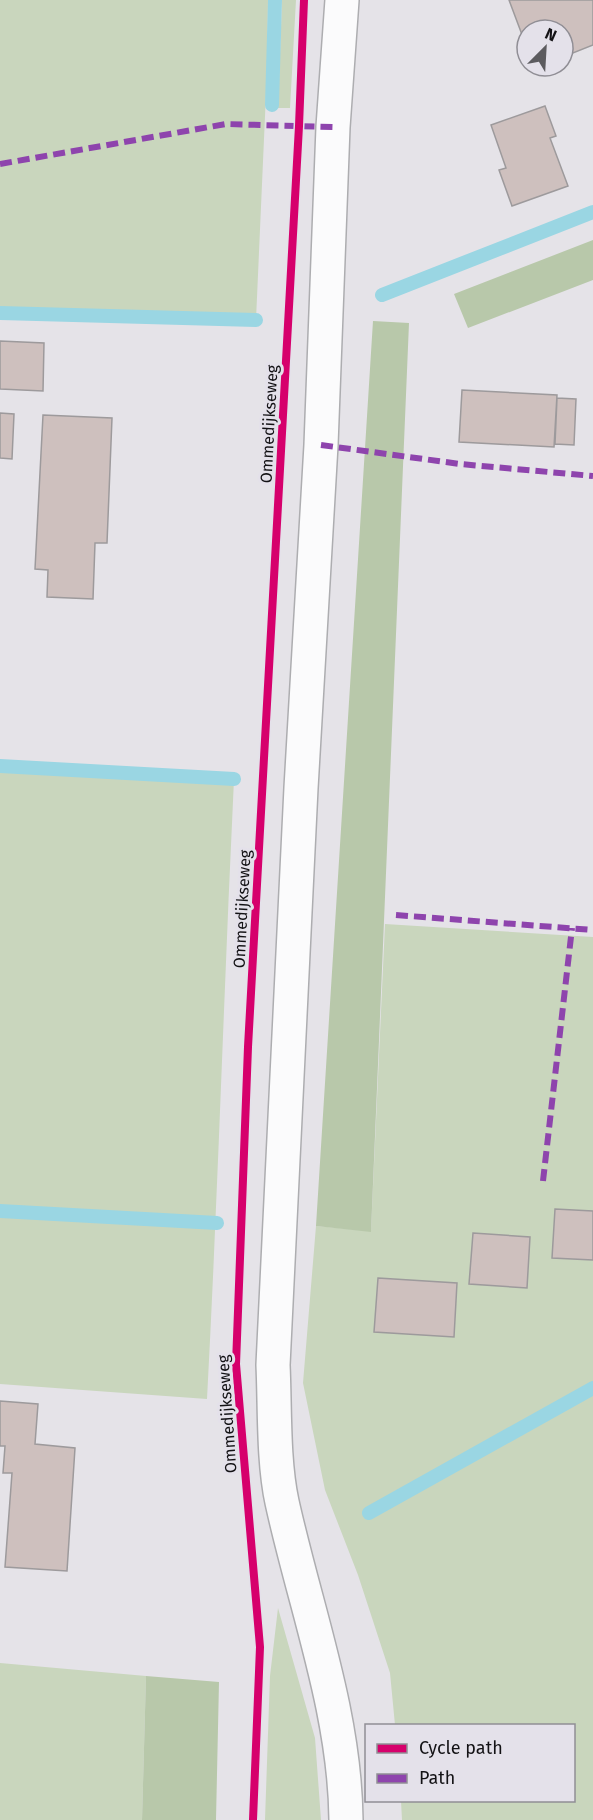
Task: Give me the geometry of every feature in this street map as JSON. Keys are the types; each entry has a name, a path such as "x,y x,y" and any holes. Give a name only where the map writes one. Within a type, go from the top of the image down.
{"street":[{"path":"342,0 333,127 321,445 301,788 273,1365 281,1500 336,1721 346,1820"}],"green space":[{"path":"0,0 268,0 256,320 0,313"},
{"path":"282,0 296,0 290,108 278,108"},
{"path":"593,240 593,280 468,328 454,294"},
{"path":"373,321 409,323 371,1232 316,1226"},
{"path":"0,766 234,779 207,1399 0,1384"},
{"path":"385,924 593,937 593,1820 402,1820 401,1802 575,1802 575,1724 395,1724 390,1673 358,1575 325,1490 303,1383 316,1226 371,1231"},
{"path":"278,1608 315,1738 321,1820 265,1820 270,1676"},
{"path":"0,1663 146,1676 142,1820 0,1820"},
{"path":"146,1676 219,1682 216,1820 142,1820"}],"building":[{"path":"509,0 593,0 593,45 575,52 575,18 516,18"},
{"path":"545,106 556,136 550,138 568,186 512,206 499,170 506,168 491,125"},
{"path":"0,341 44,343 43,391 0,389"},
{"path":"462,390 557,395 554,447 459,442"},
{"path":"557,398 576,399 574,445 555,444"},
{"path":"0,413 14,414 12,459 0,458"},
{"path":"43,415 112,418 107,543 95,543 93,599 47,597 48,570 35,569"},
{"path":"555,1209 593,1211 593,1260 552,1258"},
{"path":"473,1233 530,1237 527,1288 469,1284"},
{"path":"378,1278 457,1283 454,1337 374,1332"},
{"path":"0,1401 38,1404 35,1444 75,1448 67,1571 5,1567 12,1473 3,1473 5,1446 0,1446"}],"waterway":[{"path":"272,105 275,0"},
{"path":"382,295 593,212"},
{"path":"0,313 256,320"},
{"path":"0,766 234,779"},
{"path":"0,1211 217,1223"},
{"path":"369,1513 593,1388"}],"marked path":[{"path":"0,164 226,124 333,127"},
{"path":"321,445 460,464 593,476"},
{"path":"396,915 593,930"},
{"path":"543,1181 572,928"}],"cycle path":[{"name":"Ommedijkseweg","path":"253,1820 260,1647 236,1364 248,1047 304,0"}]}
